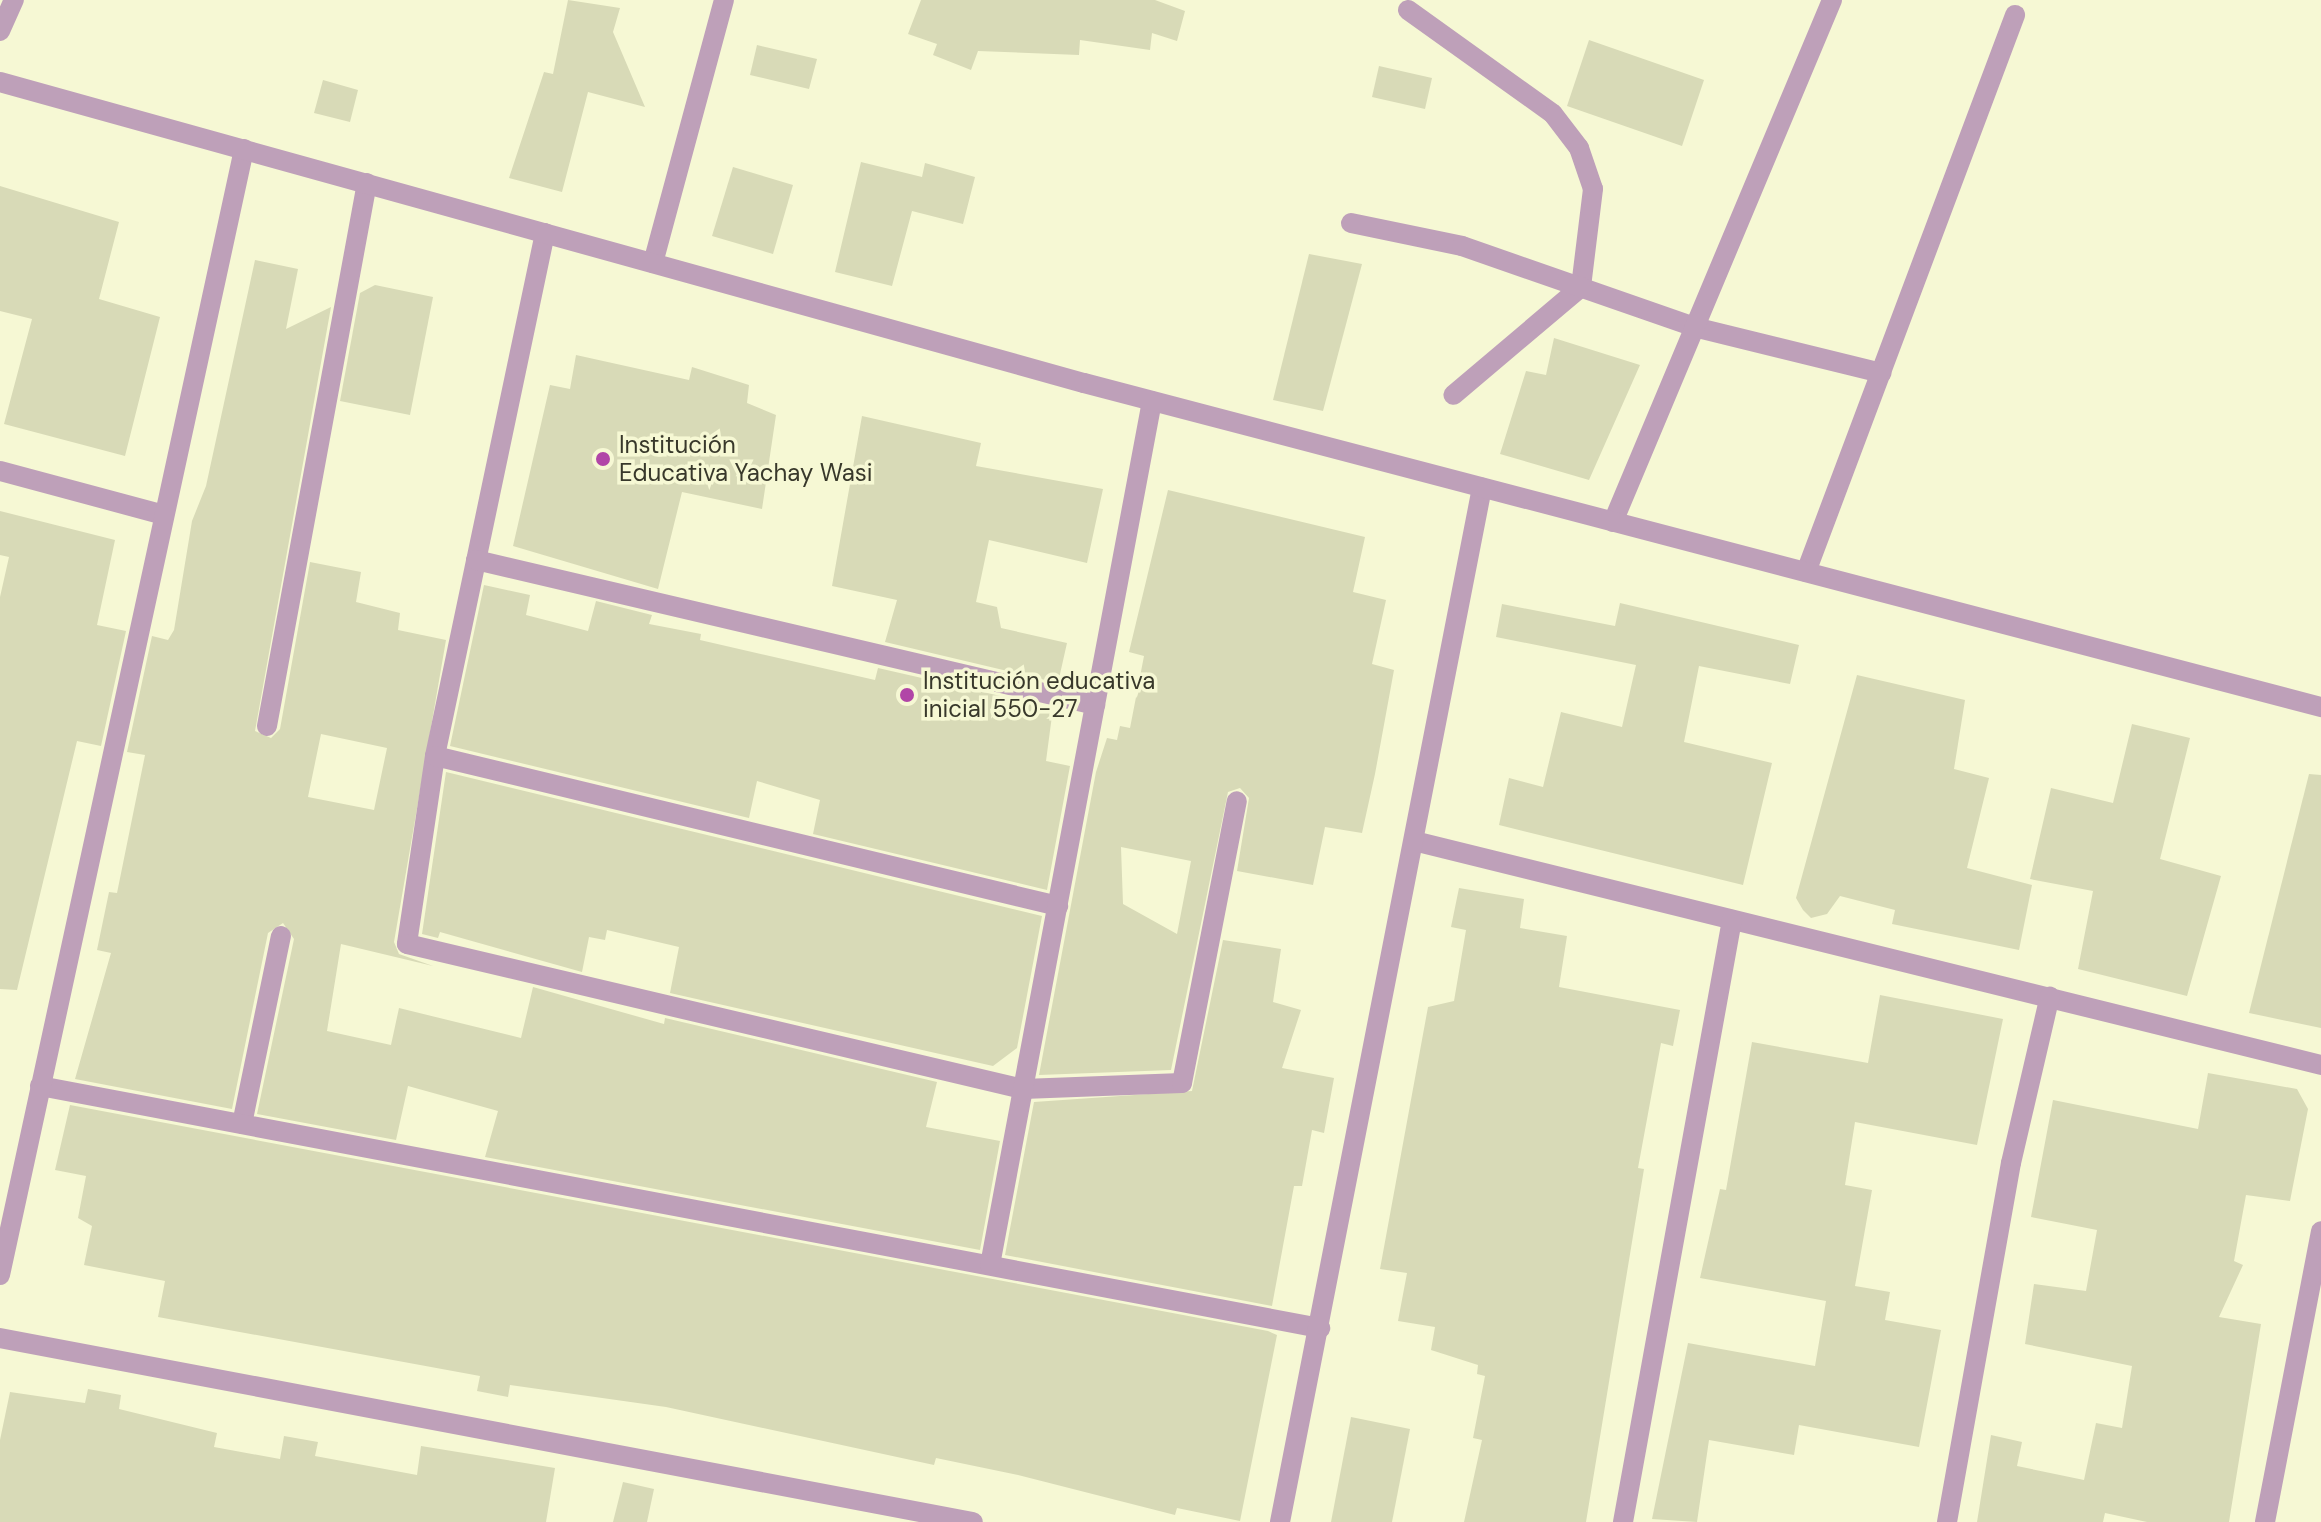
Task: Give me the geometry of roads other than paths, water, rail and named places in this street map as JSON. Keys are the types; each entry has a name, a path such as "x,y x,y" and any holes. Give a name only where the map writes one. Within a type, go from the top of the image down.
{"street":[{"path":"0,31 14,0"},
{"path":"653,263 724,0"},
{"path":"1613,522 1832,0"},
{"path":"1408,10 1553,114 1579,148 1593,189 1581,287 1453,395"},
{"path":"1806,572 2015,15"},
{"path":"0,82 1152,401 2321,707"},
{"path":"0,1275 161,514 244,149"},
{"path":"267,726 367,183"},
{"path":"1351,223 1462,246 1694,327 1881,373"},
{"path":"545,233 435,756 407,944 1023,1089 1182,1083 1237,801"},
{"path":"990,1265 1152,401"},
{"path":"0,471 161,514"},
{"path":"1280,1522 1482,488"},
{"path":"476,560 1095,705"},
{"path":"435,756 1058,906"},
{"path":"1414,841 2321,1065"},
{"path":"1623,1522 1732,920"},
{"path":"242,1124 281,936"},
{"path":"1947,1522 2011,1163 2050,996"},
{"path":"40,1086 1320,1328"},
{"path":"2265,1522 2321,1231"},
{"path":"0,1338 973,1522"}],"place":[{"name":"Institución Educativa Yachay Wasi","path":"603,459"},
{"name":"Institución educativa inicial 550-27","path":"907,695"}]}
